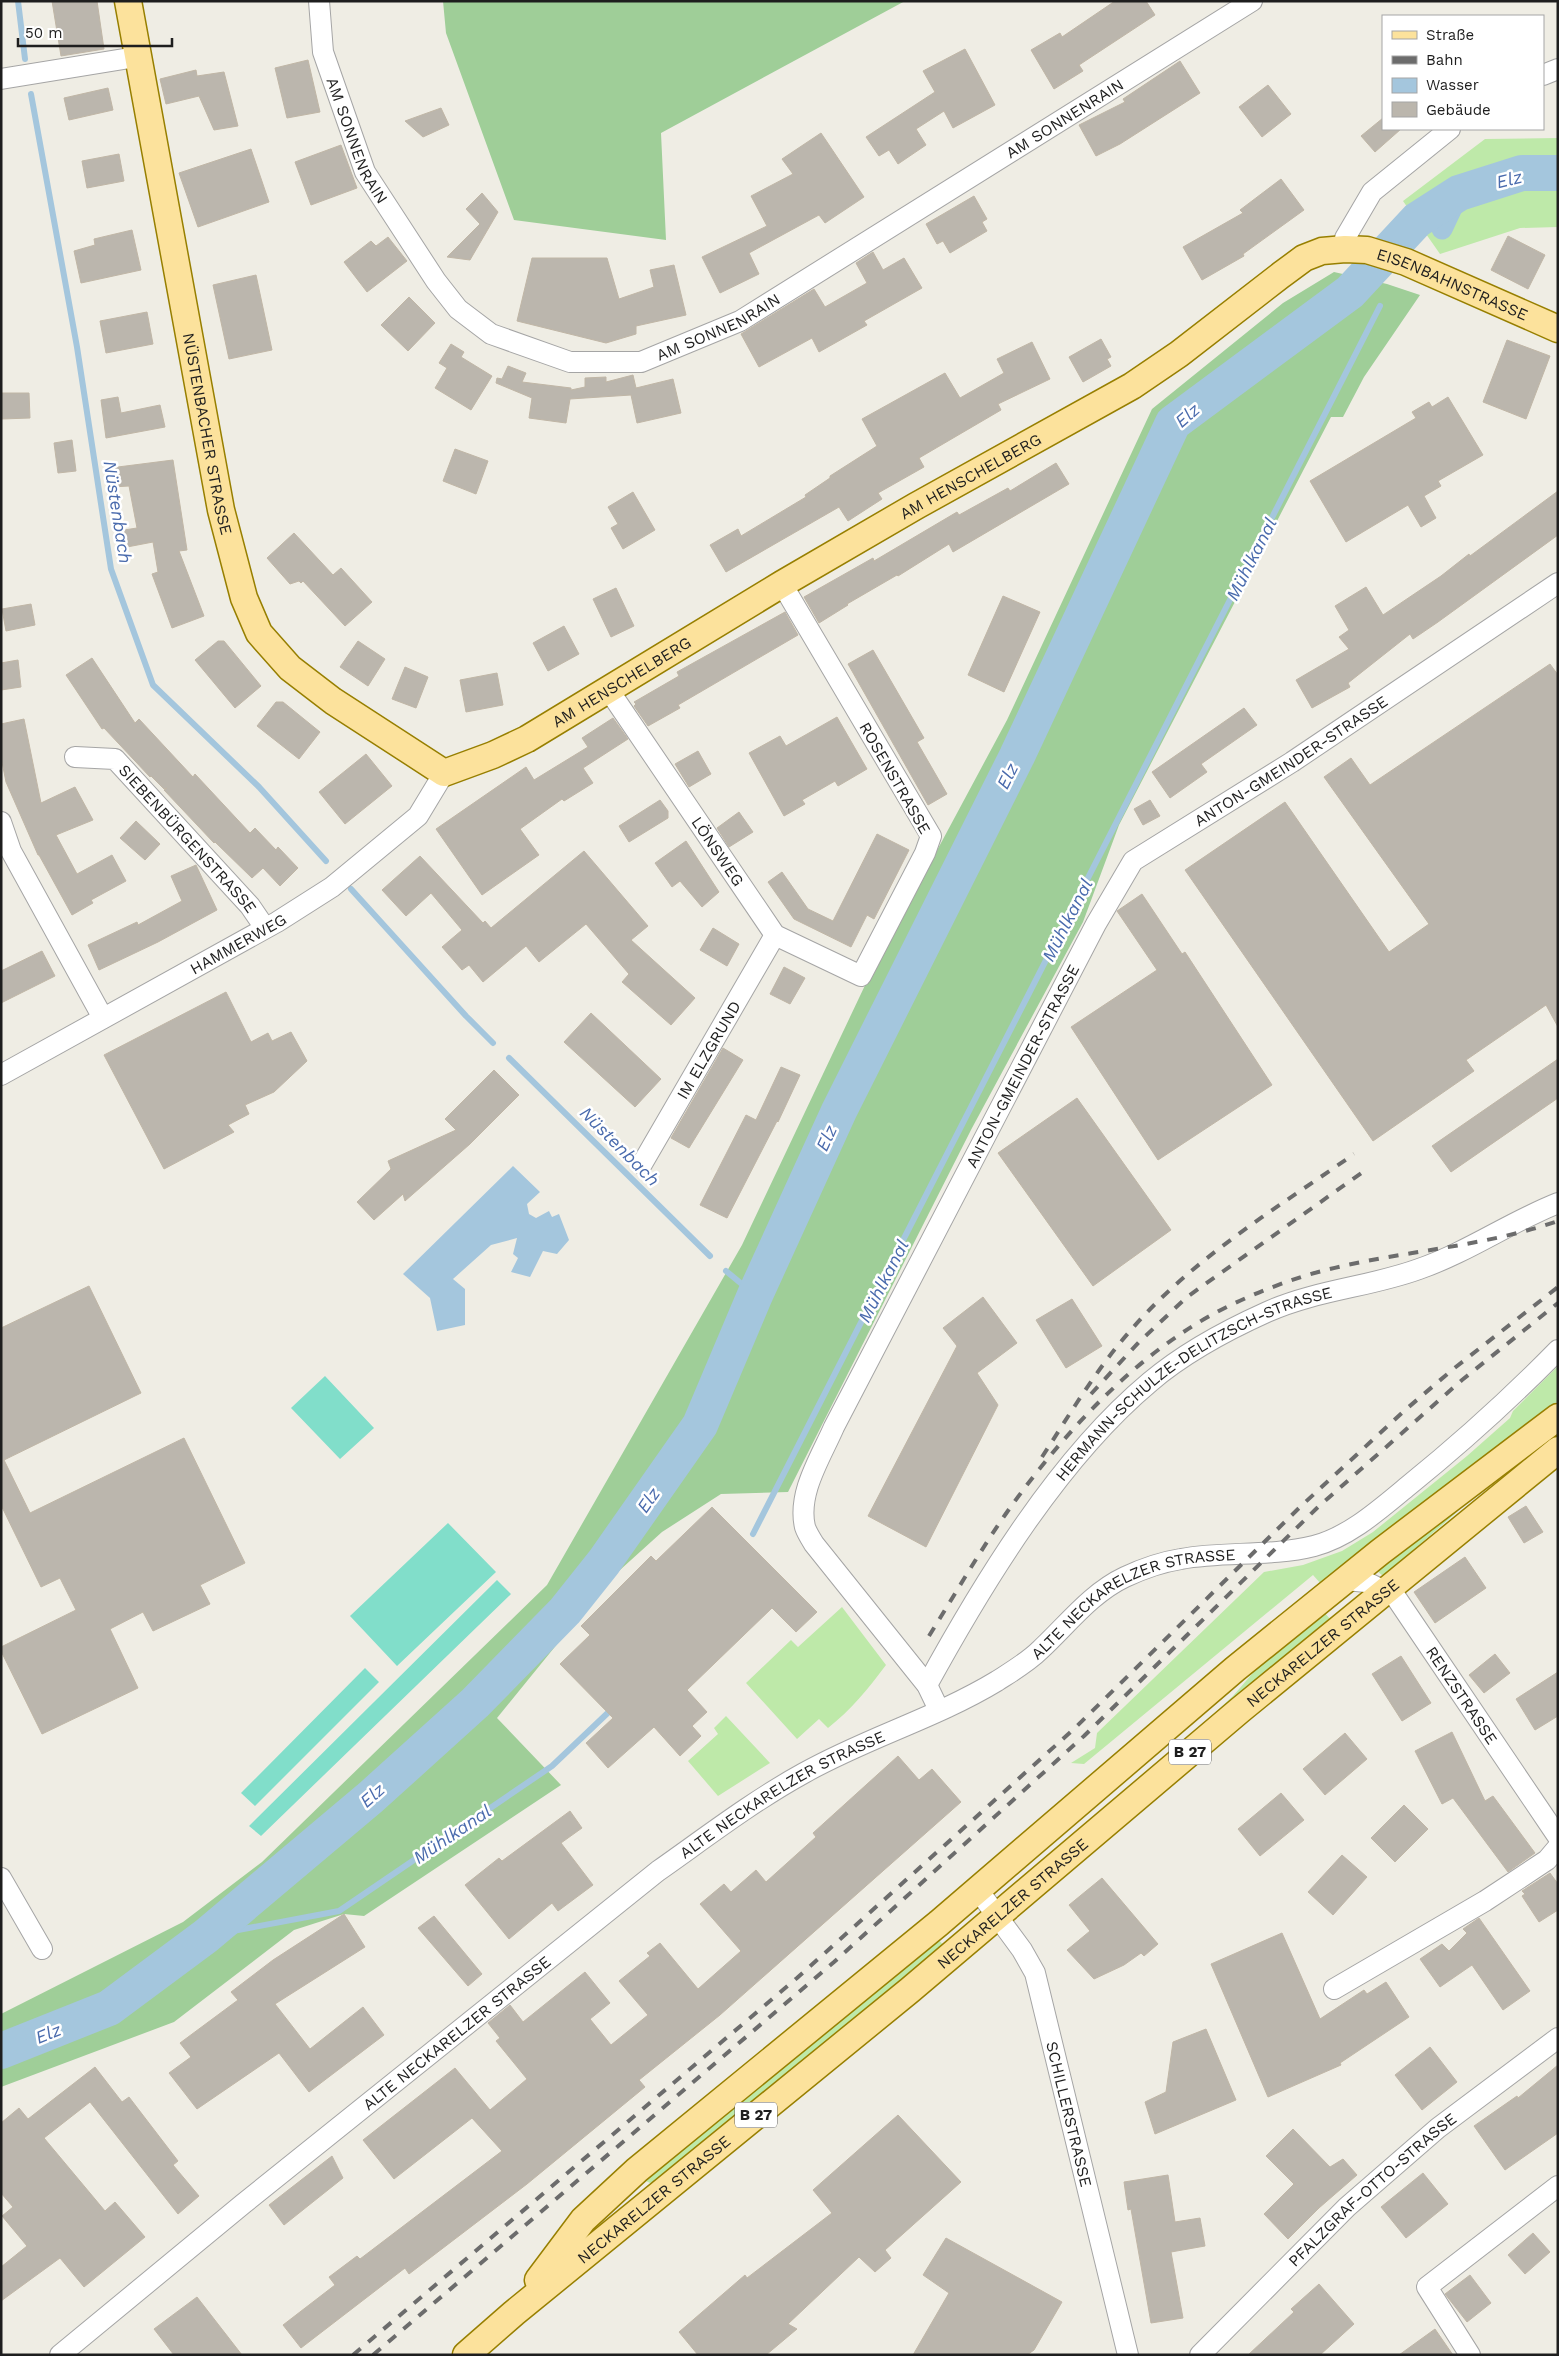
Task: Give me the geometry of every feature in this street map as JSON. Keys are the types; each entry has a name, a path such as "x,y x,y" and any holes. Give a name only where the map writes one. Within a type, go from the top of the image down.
{"main road":[{"name":"NÜSTENBACHER STRASSE","path":"128,1 136,57 221,510 244,598 259,634 290,668 326,696 444,773"},
{"name":"AM HENSCHELBERG","path":"444,773 493,755 527,739 782,584 916,506 1132,386 1179,354 1304,258 1322,251 1356,249"},
{"name":"EISENBAHNSTRASSE","path":"1356,249 1406,262 1558,329"},
{"name":"B 27","path":"514,2312 583,2220 637,2170 978,1890 1235,1669 1346,1580 1558,1417"},
{"name":"NECKARELZER STRASSE","path":"466,2355 514,2312 998,1916 1384,1590 1554,1459"}],"street":[{"name":"AM SONNENRAIN","path":"319,1 323,52 365,172 436,281 458,309 492,334 570,362 641,362 740,320 1252,1"},
{"path":"1,79 136,57"},
{"path":"1544,75 1558,69"},
{"path":"1356,249 1346,238 1372,192 1449,130"},
{"name":"ANTON-GMEINDER-STRASSE","path":"939,1710 927,1685 814,1544 805,1527 804,1506 808,1487 834,1427 1096,924 1133,861 1292,762 1558,583"},
{"name":"ROSENSTRASSE","path":"775,936 861,976 925,853 931,836 782,584"},
{"name":"LÖNSWEG","path":"608,689 775,936"},
{"name":"SIEBENBÜRGENSTRASSE","path":"74,757 115,759 250,906 264,928"},
{"name":"HAMMERWEG","path":"1,1075 264,928 332,887 418,816 444,773"},
{"path":"1,822 11,850 103,1018"},
{"name":"IM ELZGRUND","path":"642,1164 775,936"},
{"name":"HERMANN-SCHULZE-DELITZSCH-STRASSE","path":"927,1685 978,1594 1052,1488 1111,1420 1150,1382 1222,1334 1269,1311 1309,1297 1419,1270 1459,1252 1535,1212 1558,1203"},
{"name":"ALTE NECKARELZER STRASSE","path":"60,2355 250,2198 658,1871 803,1773 995,1682 1038,1653 1098,1594 1123,1578 1153,1566 1182,1559 1289,1551 1316,1545 1339,1536 1365,1520 1437,1463 1493,1413 1558,1350"},
{"name":"RENZSTRASSE","path":"1346,1580 1366,1582 1395,1596 1420,1630 1558,1837"},
{"path":"1334,1989 1485,1901 1546,1860 1558,1847"},
{"path":"1,1878 42,1949"},
{"name":"SCHILLERSTRASSE","path":"978,1890 1022,1950 1035,1973 1128,2355"},
{"name":"PFALZGRAF-OTTO-STRASSE","path":"1200,2355 1354,2201 1438,2128 1558,2038"},
{"path":"1470,2355 1428,2287 1558,2186"}],"green space":[{"path":"443,1 905,1 661,133 666,240 514,220 446,33"},
{"path":"1558,138 1558,227 1520,228 1440,254 1403,201 1485,139"},
{"path":"1334,272 1387,284 1420,295 1364,377 1343,417 1331,417 1119,825 1083,922 972,1128 788,1492 721,1494 662,1532 610,1579 497,1718 561,1785 364,1916 344,1914 294,1930 174,2022 1,2087 1,2014 183,1922 262,1862 547,1585 742,1245 868,979 1007,720 1152,409 1283,303"},
{"path":"1558,1366 1558,1401 1321,1584 1313,1575 1084,1764 1071,1763 1095,1748 1097,1733 1264,1572 1303,1565 1342,1551 1373,1532 1467,1456 1510,1418 1513,1411"},
{"path":"1455,1505 1459,1509 1456,1513 1383,1576 1376,1570"},
{"path":"842,1607 886,1665 859,1699 828,1728 819,1719 797,1739 746,1683 791,1640 798,1647"},
{"path":"1323,1611 1331,1620 1027,1878 1024,1875 1193,1733 1233,1696 1258,1667"},
{"path":"726,1716 770,1763 718,1796 688,1761 718,1734 714,1728"},
{"path":"938,1939 945,1947 780,2078 658,2179 650,2183 646,2181 647,2177"}],"shaded area":[{"path":"325,1376 374,1428 340,1459 291,1408"},
{"path":"448,1523 496,1572 397,1666 350,1616"},
{"path":"497,1580 511,1594 261,1836 249,1826"},
{"path":"365,1668 379,1682 255,1806 241,1793"}],"water":[{"path":"513,1166 540,1192 527,1204 529,1214 536,1218 549,1211 552,1217 559,1214 569,1240 557,1254 543,1251 530,1277 511,1272 518,1258 513,1254 517,1238 491,1245 453,1279 465,1289 465,1325 437,1331 430,1298 403,1274"}],"building":[{"path":"52,1 97,1 104,49 61,56"},
{"path":"1115,1 1146,1 1155,15 1079,65 1083,71 1054,89 1031,50 1060,33 1062,37"},
{"path":"965,49 995,105 953,128 944,111 916,129 926,145 898,164 889,150 879,156 866,137 935,92 923,71"},
{"path":"308,60 320,112 287,118 275,68"},
{"path":"1180,61 1200,93 1120,144 1096,156 1079,125 1125,102 1123,99"},
{"path":"196,70 197,76 224,72 238,126 214,130 199,96 166,104 160,79"},
{"path":"1268,85 1291,114 1262,137 1239,107"},
{"path":"108,88 113,110 69,120 64,98"},
{"path":"441,108 449,125 423,137 405,121"},
{"path":"1382,119 1382,130 1400,130 1375,152 1361,136"},
{"path":"821,133 864,197 825,223 819,215 749,253 759,274 720,293 702,257 767,226 751,196 793,174 782,159"},
{"path":"341,145 357,188 311,205 295,162"},
{"path":"251,149 269,202 198,227 179,173"},
{"path":"119,154 124,181 87,188 82,161"},
{"path":"1281,179 1304,210 1243,254 1244,256 1202,280 1183,247 1243,213 1240,210"},
{"path":"482,193 498,212 470,260 447,257 480,224 466,209"},
{"path":"974,196 987,219 982,222 987,231 950,253 943,241 937,244 926,224"},
{"path":"132,230 141,270 81,283 74,251 95,245 94,239"},
{"path":"1508,236 1545,255 1528,289 1491,270"},
{"path":"388,237 407,261 367,292 344,262 371,241 376,246"},
{"path":"873,252 883,270 904,258 922,288 864,321 867,325 819,352 812,338 759,367 741,334 814,289 825,307 867,283 856,263"},
{"path":"532,258 607,258 619,299 654,287 650,270 674,265 686,315 636,326 636,334 606,343 517,321"},
{"path":"256,275 272,350 229,359 213,285"},
{"path":"409,297 435,323 408,351 381,325"},
{"path":"147,312 153,344 106,353 100,321"},
{"path":"1101,339 1111,357 1107,359 1111,366 1083,382 1069,357"},
{"path":"1507,340 1550,356 1526,419 1483,402"},
{"path":"1032,342 1050,379 998,404 1001,410 919,458 924,467 878,493 882,499 848,521 839,507 726,572 710,545 738,529 741,536 806,497 805,495 830,478 830,476 877,446 862,419 945,373 960,398 1004,373 997,359"},
{"path":"451,344 464,352 461,357 492,376 471,410 435,388 447,368 439,363"},
{"path":"508,366 526,373 522,382 571,388 571,390 585,387 585,378 606,377 606,382 633,375 636,388 673,379 681,413 637,423 631,395 570,399 566,423 529,418 532,398 496,383 497,378 502,379"},
{"path":"1,393 29,393 30,418 2,419"},
{"path":"118,397 121,413 160,405 165,427 106,438 101,400"},
{"path":"1448,397 1483,455 1438,481 1441,486 1424,496 1436,518 1421,527 1408,505 1346,542 1310,481 1416,418 1412,412 1429,402 1432,407"},
{"path":"72,440 76,471 58,473 54,443"},
{"path":"455,449 488,461 476,494 443,481"},
{"path":"173,460 187,550 179,551 204,616 172,628 152,574 158,572 153,542 127,547 124,530 137,528 129,486 112,487 110,468"},
{"path":"1056,463 1069,484 953,552 949,544 898,576 847,604 819,623 804,597 873,558 874,561 957,512 959,515 1008,488 1010,491"},
{"path":"1558,491 1558,535 1413,639 1410,634 1348,683 1350,687 1312,708 1296,680 1349,649 1339,637 1349,630 1335,606 1366,587 1383,615 1441,576 1469,554 1470,556"},
{"path":"633,492 655,530 623,549 611,528 618,524 608,507"},
{"path":"294,533 333,575 341,568 372,602 345,626 303,581 290,584 267,558"},
{"path":"616,588 634,626 611,637 593,599"},
{"path":"1003,596 1040,612 1004,692 968,675"},
{"path":"31,604 35,625 6,631 2,609"},
{"path":"785,612 798,635 678,705 680,708 648,726 634,706 636,704 634,702 679,676 677,672"},
{"path":"564,626 579,654 548,671 533,643"},
{"path":"218,641 224,641 261,686 235,708 195,660"},
{"path":"358,641 385,659 368,686 340,667"},
{"path":"873,650 924,738 917,742 947,794 928,805 848,664"},
{"path":"92,658 135,723 139,719 193,777 195,774 250,833 255,828 276,850 278,847 298,868 280,886 263,868 252,878 214,843 164,790 167,788 164,789 150,777 104,728 102,729 66,675"},
{"path":"18,660 21,687 1,690 1,663"},
{"path":"1550,664 1558,675 1558,1027 1546,1005 1466,1060 1474,1071 1373,1141 1185,870 1285,802 1389,952 1429,924 1324,777 1351,758 1370,785"},
{"path":"405,667 428,677 416,708 392,699"},
{"path":"497,673 503,705 466,712 460,680"},
{"path":"276,702 283,702 320,732 299,759 257,726"},
{"path":"1244,708 1257,725 1201,764 1207,772 1170,798 1152,772"},
{"path":"837,717 867,769 838,786 835,781 802,800 805,804 784,816 749,753 780,736 786,746"},
{"path":"613,718 628,739 583,768 593,783 564,801 562,799 520,829 539,855 482,895 436,829 526,767 534,780 588,747 582,738"},
{"path":"24,719 41,803 75,787 93,820 56,835 77,874 112,855 126,881 91,900 93,903 72,915 38,855 6,782 1,757 1,724"},
{"path":"698,751 711,774 689,787 675,764"},
{"path":"366,754 392,786 345,824 319,792"},
{"path":"660,800 668,811 668,818 629,842 619,826"},
{"path":"1150,800 1160,816 1143,825 1134,809"},
{"path":"739,812 753,832 729,847 717,828"},
{"path":"136,821 160,844 145,860 120,838"},
{"path":"877,834 909,850 874,919 867,915 851,947 794,919 768,882 782,872 808,909 833,921"},
{"path":"686,841 719,892 702,907 680,881 672,887 655,863"},
{"path":"584,851 648,926 631,940 695,998 671,1025 622,982 629,974 586,924 539,962 526,946 483,982 469,965 462,970 442,947 462,930 431,893 406,916 382,890 420,856 483,923 485,921 491,928"},
{"path":"196,865 217,910 158,942 99,970 88,945 137,922 138,925 182,901 171,876"},
{"path":"1142,894 1182,954 1185,952 1272,1085 1158,1160 1071,1027 1157,970 1117,911"},
{"path":"713,928 739,944 727,966 700,950"},
{"path":"42,951 55,976 1,1003 1,971"},
{"path":"784,967 805,978 790,1004 770,994"},
{"path":"226,992 251,1042 268,1033 272,1041 291,1032 307,1061 274,1092 245,1105 249,1114 228,1125 234,1132 164,1169 104,1055"},
{"path":"591,1013 661,1079 635,1107 564,1042"},
{"path":"723,1048 743,1060 689,1148 671,1138"},
{"path":"1558,1059 1558,1098 1451,1172 1432,1146"},
{"path":"781,1067 800,1075 778,1122 727,1218 700,1205 746,1115 756,1120"},
{"path":"494,1070 519,1095 470,1144 405,1201 403,1194 374,1220 357,1202 391,1169 388,1161 456,1130 445,1119"},
{"path":"1077,1098 1171,1230 1093,1286 998,1153"},
{"path":"89,1286 141,1393 4,1460 30,1513 184,1438 245,1563 200,1585 210,1604 153,1631 143,1612 110,1629 138,1688 42,1734 1,1651 1,1647 76,1610 60,1578 41,1587 1,1505 1,1328"},
{"path":"983,1297 1017,1343 977,1373 998,1405 926,1547 868,1516 957,1346 943,1328"},
{"path":"1072,1299 1102,1346 1066,1368 1036,1320"},
{"path":"1526,1506 1543,1532 1524,1543 1508,1517"},
{"path":"712,1507 817,1612 796,1632 772,1608 687,1690 707,1712 692,1726 701,1736 680,1756 654,1727 608,1768 586,1743 613,1718 560,1664 590,1635 581,1626 651,1556 656,1561"},
{"path":"1465,1557 1486,1588 1435,1623 1414,1592"},
{"path":"1495,1654 1510,1673 1484,1693 1469,1675"},
{"path":"1401,1656 1431,1703 1402,1721 1372,1674"},
{"path":"1558,1672 1558,1716 1535,1730 1516,1699"},
{"path":"1452,1732 1485,1801 1493,1796 1535,1853 1508,1872 1453,1798 1442,1804 1415,1751"},
{"path":"1345,1733 1367,1759 1325,1795 1303,1769"},
{"path":"898,1756 919,1780 932,1769 961,1802 720,2015 639,2080 645,2087 527,2184 409,2274 405,2268 301,2348 283,2325 335,2285 329,2277 357,2256 360,2259 502,2151 472,2118 394,2179 363,2140 455,2068 490,2110 527,2079 496,2041 500,2038 488,2023 510,2005 523,2022 585,1972 610,2003 590,2019 611,2045 648,2015 619,1981 650,1956 647,1953 660,1943 698,1989 741,1951 700,1904 724,1884 731,1892 756,1870 766,1882 816,1837 813,1833"},
{"path":"1281,1793 1304,1820 1260,1856 1238,1829"},
{"path":"1404,1805 1428,1829 1395,1862 1371,1838"},
{"path":"570,1811 582,1828 561,1843 593,1885 558,1911 552,1903 509,1939 465,1885 499,1858 502,1861"},
{"path":"1342,1855 1367,1877 1333,1915 1308,1892"},
{"path":"1550,1873 1558,1884 1558,1910 1539,1922 1522,1896 1525,1894 1522,1891"},
{"path":"1102,1878 1158,1944 1144,1956 1141,1953 1124,1965 1094,1979 1067,1950 1090,1931 1069,1905"},
{"path":"344,1914 365,1947 275,2004 310,2049 363,2007 384,2035 309,2092 279,2053 197,2109 169,2073 191,2057 180,2043 238,2000 231,1992 273,1960"},
{"path":"434,1916 482,1974 468,1986 418,1928"},
{"path":"1479,1918 1530,1991 1503,2010 1472,1965 1440,1987 1420,1959 1442,1944 1449,1951 1467,1933 1463,1929"},
{"path":"1282,1933 1320,2019 1364,1990 1367,1994 1386,1982 1409,2017 1340,2063 1341,2065 1268,2097 1211,1964"},
{"path":"1206,2029 1236,2100 1155,2134 1145,2102 1166,2092 1173,2042"},
{"path":"1430,2047 1457,2082 1422,2110 1395,2075"},
{"path":"1558,2065 1558,2133 1505,2170 1474,2126 1517,2096 1518,2098"},
{"path":"95,2067 122,2102 129,2097 178,2161 173,2165 199,2196 178,2214 90,2102 44,2138 105,2211 115,2202 145,2237 84,2287 60,2258 1,2301 1,2267 27,2246 2,2216 13,2207 1,2193 1,2123 19,2108 28,2119"},
{"path":"898,2115 961,2182 885,2250 891,2258 875,2272 859,2257 788,2324 797,2329 766,2355 698,2355 679,2332 745,2275 747,2278 832,2213 813,2190"},
{"path":"1293,2129 1330,2167 1343,2159 1357,2175 1319,2208 1288,2239 1264,2214 1294,2184 1266,2156"},
{"path":"332,2156 343,2178 284,2225 269,2205"},
{"path":"1423,2173 1448,2204 1406,2238 1381,2207"},
{"path":"1168,2175 1175,2222 1200,2218 1205,2246 1171,2252 1183,2318 1151,2323 1131,2209 1128,2210 1124,2182"},
{"path":"1533,2233 1550,2252 1525,2274 1508,2255"},
{"path":"946,2238 1062,2302 1034,2350 1027,2355 913,2355 949,2293 923,2275"},
{"path":"1470,2275 1491,2303 1467,2322 1445,2294"},
{"path":"1319,2284 1354,2324 1320,2355 1248,2355 1294,2312 1291,2309"},
{"path":"197,2297 242,2355 174,2355 154,2329"},
{"path":"1435,2329 1453,2355 1399,2355"}],"waterway":[{"name":"Nüstenbach","path":"18,1 25,59"},
{"name":"Nüstenbach","path":"31,94 77,347 111,569 153,685 259,787 326,861"},
{"name":"Elz","path":"1,2051 109,2008 206,1936 371,1797 475,1703 565,1611 604,1562 700,1425 755,1295 839,1111 1017,756 1173,423 1350,292 1417,220 1459,193 1522,173 1558,173"},
{"name":"Mühlkanal","path":"1442,229 1459,193"},
{"name":"Mühlkanal","path":"753,1534 1380,306"},
{"name":"Nüstenbach","path":"351,889 466,1016 493,1043"},
{"name":"Nüstenbach","path":"509,1058 710,1256"},
{"name":"Nüstenbach","path":"726,1271 755,1295"},
{"name":"Mühlkanal","path":"206,1936 339,1911 552,1766 614,1707"}],"railway":[{"path":"1042,1457 1107,1360 1155,1304 1181,1280 1237,1235 1354,1154"},
{"path":"1091,1394 1139,1342 1187,1297 1367,1169"},
{"path":"929,1636 995,1530 1043,1465 1086,1416 1132,1371 1182,1333 1240,1301 1301,1277 1365,1261 1495,1238 1527,1231 1558,1221"},
{"path":"353,2355 797,1978 1075,1728 1300,1507 1404,1411 1452,1370 1558,1287"},
{"path":"373,2355 834,1962 1084,1736 1317,1508 1462,1380 1558,1303"}]}
